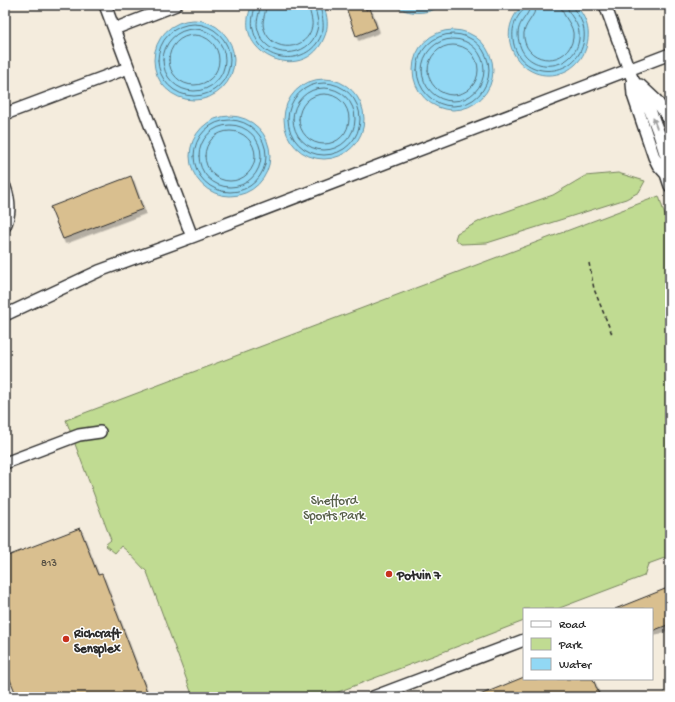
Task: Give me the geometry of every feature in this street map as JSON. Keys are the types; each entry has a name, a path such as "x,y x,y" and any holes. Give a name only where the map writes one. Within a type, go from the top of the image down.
{"street":[{"path":"104,5 192,237"},
{"path":"114,29 176,5"},
{"path":"605,5 630,74 650,110 667,159 666,174 670,186"},
{"path":"5,315 99,271 630,74 670,54"},
{"path":"5,114 128,68"},
{"path":"630,74 656,100 670,121"},
{"path":"666,174 670,163"},
{"path":"5,187 9,204 9,215 5,226"},
{"path":"5,464 79,435 100,432"},
{"path":"373,697 523,640"}],"path":[{"path":"589,263 594,289 612,334"}],"green space":[{"path":"618,173 645,181 639,192 626,199 487,243 461,244 455,239 457,233 482,220 553,195 585,176"},
{"name":"Shefford Sports Park","path":"659,196 670,232 670,556 648,564 644,576 560,608 523,608 523,621 325,697 193,697 147,572 121,546 115,553 105,545 111,540 66,420"}],"water":[{"path":"252,5 323,5 327,22 327,30 324,38 314,52 301,60 286,62 272,58 259,50 251,38 248,22"},
{"path":"394,5 442,5 431,11 412,12 405,11"},
{"path":"523,5 575,5 579,9 588,28 588,38 585,52 575,65 568,70 553,75 538,74 526,68 517,58 511,46 509,32 513,18"},
{"path":"194,20 209,23 222,32 231,45 234,60 231,75 222,88 209,97 194,100 179,97 166,88 157,75 154,60 157,45 166,32 179,23"},
{"path":"453,30 468,33 481,42 490,55 493,70 490,85 481,98 468,107 453,110 438,107 425,98 416,85 413,70 416,55 425,42 438,33"},
{"path":"324,79 339,82 352,91 361,104 364,119 361,134 352,147 339,156 324,159 309,156 296,147 287,134 284,119 287,104 296,91 309,82"},
{"path":"230,116 245,119 258,128 267,141 270,156 267,171 258,184 245,193 230,196 215,193 202,184 193,171 190,156 193,141 202,128 215,119"}],"building":[{"path":"345,5 365,5 366,10 370,8 377,28 356,36"},
{"path":"131,176 143,209 63,239 50,207"},
{"name":"Richcraft Sensplex","path":"80,528 98,575 102,574 149,697 17,697 5,667 5,557"},
{"path":"670,587 670,624 653,631 653,608 618,608"},
{"path":"523,677 523,680 593,680 600,697 475,697"}],"place":[{"name":"Potvin 7","path":"389,574"},
{"name":"Richcraft Sensplex","path":"66,639"}]}
